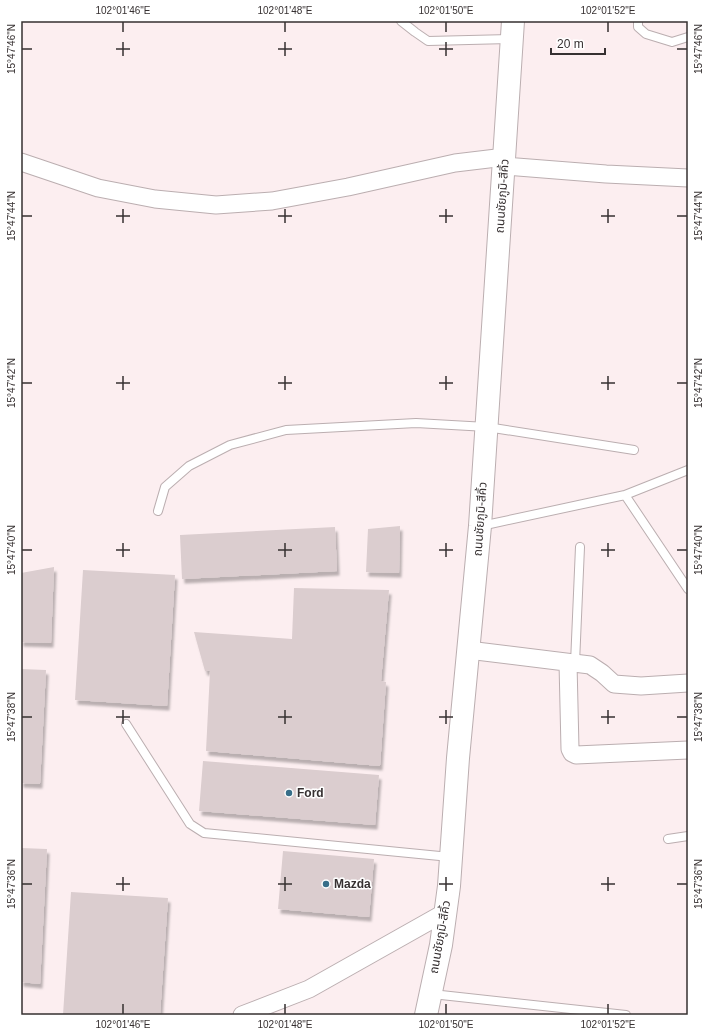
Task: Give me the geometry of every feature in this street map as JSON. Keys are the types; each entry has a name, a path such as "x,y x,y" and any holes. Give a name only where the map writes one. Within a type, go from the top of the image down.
{"main road":[{"name":"ถนนชัยภูมิ-สีคิ้ว","path":"426,1015 440,945 449,886 450,857 480,526 513,30"}],"street":[{"path":"21,162 98,188 155,199 216,205 272,201 348,187 455,163 504,162 606,174 688,178"},
{"path":"468,650 590,665 614,684 641,686 688,683"},
{"path":"571,663 570,749 572,753 576,755 688,750"},
{"path":"242,1015 309,989 444,914"}],"lane":[{"path":"401,21 428,41 513,30"},
{"path":"638,21 638,27 646,34 672,42 688,37"},
{"path":"158,511 165,487 189,466 230,445 286,430 416,423 487,427 634,450"},
{"path":"480,526 625,495 688,470"},
{"path":"625,495 688,589"},
{"path":"571,663 580,547"},
{"path":"126,724 190,824 204,833 450,857"},
{"path":"668,839 688,836"},
{"path":"430,994 626,1015"}],"building":[{"path":"400,526 399,573 366,572 368,529"},
{"path":"335,527 337,571 182,579 180,535"},
{"path":"54,567 51,643 21,642 21,573"},
{"path":"83,570 175,575 167,706 75,700"},
{"path":"294,588 389,590 381,681 386,682 380,766 206,751 210,671 205,671 194,632 292,639"},
{"path":"21,669 46,670 40,784 21,783"},
{"name":"Ford","path":"203,761 379,775 375,825 199,811"},
{"path":"21,848 47,849 40,984 21,982"},
{"name":"Mazda","path":"283,851 374,859 369,917 278,909"},
{"path":"71,892 168,898 160,1015 63,1015"}],"place":[{"name":"Ford","path":"289,793"},
{"name":"Mazda","path":"326,884"}]}
